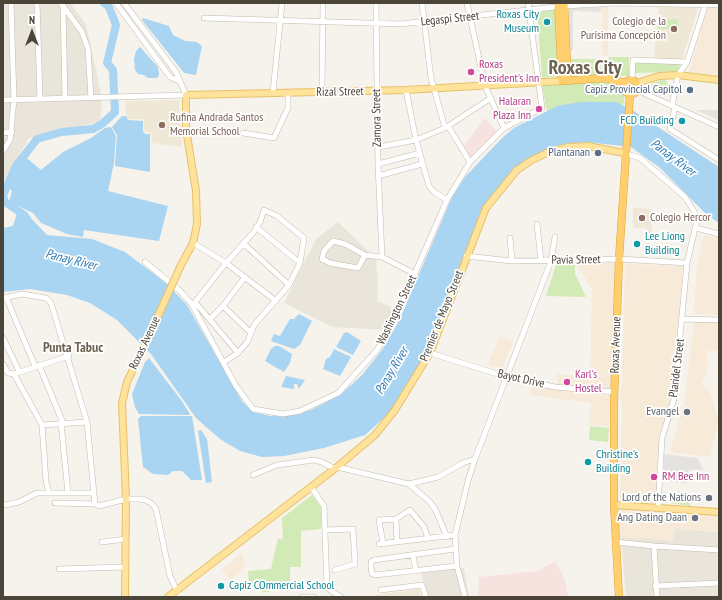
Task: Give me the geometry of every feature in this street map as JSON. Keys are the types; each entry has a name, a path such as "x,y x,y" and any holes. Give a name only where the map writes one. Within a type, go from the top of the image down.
{"highway":[{"path":"561,4 565,81 605,78 633,84"},
{"path":"633,84 630,94 625,89 633,84"},
{"name":"Roxas Avenue","path":"619,597 614,505 615,392 619,259 625,150 630,94"}],"main road":[{"path":"633,84 659,76 678,75 719,80"},
{"name":"Rizal Street","path":"186,95 406,90 565,81"},
{"name":"Roxas Avenue","path":"125,597 126,499 122,404 127,382 192,243 197,224 197,207 186,129 186,95"},
{"name":"Premier de Mayo Street","path":"168,597 336,468 375,435 395,410 430,353 466,256 486,208 512,175 532,160 549,152 568,147 588,146 625,150"},
{"path":"614,505 719,512"}],"street":[{"path":"3,151 10,140 12,132 14,100 11,3"},
{"path":"37,3 40,99"},
{"path":"116,3 170,77 179,81"},
{"path":"124,3 176,72 186,95"},
{"path":"273,92 282,3"},
{"path":"322,92 324,3"},
{"name":"Zamora Street","path":"376,3 379,147 378,176 382,257"},
{"path":"422,3 433,88 447,127 470,162"},
{"path":"467,3 485,86 504,128"},
{"path":"528,3 537,83"},
{"path":"706,3 687,62 678,75 670,129 719,160"},
{"name":"Legaspi Street","path":"204,18 377,24 470,18 561,4 706,3 719,5"},
{"path":"62,4 82,32 88,49 91,98"},
{"path":"62,4 65,98"},
{"path":"687,62 633,60 633,84 719,128"},
{"name":"Washington Street","path":"144,262 180,291 190,303 236,386 253,409 283,414 300,411 318,403 338,392 378,350 395,319 447,200 470,162 504,128 542,108 537,83"},
{"path":"406,90 416,140 429,186 434,192 447,200"},
{"path":"243,133 274,138 288,108 288,93"},
{"name":"Rizal Street","path":"3,100 186,95"},
{"path":"379,147 416,140 447,127 490,98"},
{"path":"3,133 12,132"},
{"path":"625,150 640,158 685,197 695,213 696,228 719,234"},
{"path":"378,164 420,153"},
{"path":"378,176 422,164"},
{"path":"224,362 238,353 248,341 254,325 289,285 300,263 304,238 277,216 264,210 256,227 196,302 238,353"},
{"path":"537,224 542,261"},
{"path":"256,227 300,263"},
{"name":"Plaridel Street","path":"658,508 662,438 674,399 683,319 687,263 696,228"},
{"path":"465,597 456,566 455,535 475,459 550,261 555,237"},
{"path":"510,238 512,261"},
{"path":"365,255 358,268 330,263 322,259 324,251 333,241 345,244 365,255 382,257 415,274"},
{"path":"192,243 226,263 276,301"},
{"path":"243,243 289,285"},
{"name":"Pavia Street","path":"466,256 512,261 619,259 687,263"},
{"path":"210,319 223,306 245,278"},
{"path":"68,493 62,423 37,365 5,298 22,294 46,298 51,303 69,356 87,422 95,504"},
{"path":"223,306 251,333"},
{"path":"683,319 719,320"},
{"path":"3,338 16,372 42,425 46,481 49,493"},
{"name":"Bayot Drive","path":"430,353 507,377 555,387 615,392"},
{"path":"3,364 8,373 69,356"},
{"path":"42,425 87,422"},
{"path":"252,475 277,465 314,460 336,468 409,484 438,476 463,463 475,459"},
{"path":"409,484 430,502 436,511 448,537"},
{"path":"311,487 324,506 327,588 341,597"},
{"path":"5,505 19,502 37,493 94,493"},
{"path":"55,503 95,504 99,506 126,499 146,500 156,509 170,576 177,591"},
{"path":"428,538 424,527 410,510 396,519 380,520 381,544 455,535"},
{"path":"396,519 396,542"},
{"path":"325,530 353,529 355,564 335,570"},
{"path":"102,542 126,539"},
{"path":"615,542 719,550"},
{"path":"654,546 655,586 657,597"},
{"path":"455,549 413,556 374,560 371,562 372,574 375,575 456,566"},
{"path":"413,556 416,571"},
{"path":"59,569 125,567"},
{"path":"655,586 719,583"},
{"path":"381,590 422,585 426,597"},
{"path":"302,597 313,597"}],"shaded area":[{"path":"3,3 70,3 86,24 102,99 100,122 29,138 3,183"},
{"path":"709,3 719,3 719,75 689,72"},
{"path":"602,6 608,6 608,56 602,56"},
{"name":"Colegio de la Purisima Concepción","path":"659,6 698,8 682,60 654,58"},
{"path":"601,7 601,12 573,11 573,50 569,50 569,8"},
{"name":"Rufina Andrada Santos Memorial School","path":"179,100 182,147 152,143 151,133 144,131 144,119 128,119 126,116 125,101"},
{"path":"695,110 719,110 719,120"},
{"path":"485,118 497,132 471,159 463,147"},
{"name":"Colegio Hercor","path":"633,208 651,209 652,233 646,233 646,228 633,228"},
{"path":"338,222 376,259 378,284 377,301 396,309 386,330 333,327 284,303 316,239"},
{"path":"704,235 719,238 719,315 694,314 697,267"},
{"path":"575,262 615,263 613,389 557,384 557,374 590,377 592,289"},
{"path":"625,264 683,266 669,412 659,435 656,504 620,502 622,402 620,401 622,380"},
{"path":"694,321 719,322 719,351 707,351 708,365 702,384 710,393 719,421 709,457 670,452 684,407"},
{"path":"499,336 513,341 502,369 488,365"},
{"path":"532,385 611,397 609,426 589,425 591,403 530,395"},
{"path":"664,454 698,458 703,470 689,470 687,483 664,481"},
{"path":"619,508 719,514 719,531 675,529 673,541 620,537"},
{"path":"620,525 719,532 719,597 626,597"},
{"path":"242,553 245,566 230,581 222,569"},
{"path":"555,561 565,579 568,597 478,597 479,577 538,571"},
{"path":"464,568 469,597 428,597 421,572"},
{"path":"419,589 421,597 370,596"}],"green space":[{"path":"556,9 559,76 542,78 537,10"},
{"path":"658,19 678,19 678,29 658,29"},
{"path":"609,57 629,57 629,76 609,76"},
{"path":"570,59 600,59 601,76 570,77"},
{"path":"634,62 680,64 678,72 634,73"},
{"path":"607,80 622,85 625,95 623,106 616,102 557,106 547,111 542,86 557,83"},
{"path":"665,80 668,84 666,94 661,94 650,87 653,83"},
{"path":"556,265 575,265 575,274 586,297 546,296"},
{"path":"590,426 609,428 608,442 589,440"},
{"path":"671,492 675,492 675,499 690,501 690,506 671,503"},
{"path":"312,495 321,507 321,529 301,531 301,567 290,567 290,586 263,593 260,587 249,587 248,571 271,569 278,538 283,540 282,518"}],"water":[{"path":"143,18 169,26 173,35 185,41 197,42 202,46 196,75 184,73 142,20"},
{"path":"140,47 158,67 159,75 157,78 148,78 144,75 138,74 135,70 134,59 136,51"},
{"name":"Panay River","path":"581,102 616,102 632,110 719,167 719,223 706,214 659,167 631,147 586,142 568,144 546,151 523,161 505,179 486,203 423,361 394,409 365,435 324,448 284,456 262,457 240,451 220,439 196,418 151,354 117,320 90,303 67,295 30,289 3,292 3,228 13,226 17,213 24,211 47,235 92,239 125,252 166,283 187,305 242,401 253,412 270,416 289,415 311,410 340,395 362,375 382,350 400,319 452,197 465,177 502,138 514,128 557,106"},
{"path":"122,116 126,116 128,120 143,121 143,131 145,134 150,134 150,172 115,166 117,135 112,127"},
{"path":"111,127 116,136 114,163 108,191 168,206 159,241 84,230 83,237 67,234 41,223 33,213 9,202 12,191 8,182 23,155 41,170 63,152 91,138 105,128"},
{"path":"299,314 312,321 300,345 294,349 271,341 274,334 280,336 290,319 294,319"},
{"path":"347,332 361,341 353,355 336,347 344,333"},
{"path":"275,346 279,346 292,354 290,363 284,372 265,361 271,349"},
{"path":"334,349 351,357 340,376 323,369 326,359 330,357"},
{"path":"149,358 181,400 190,414 189,415 139,414 135,407 132,394 145,362"},
{"path":"286,376 305,380 299,389 297,384 294,384 294,389 281,387"},
{"path":"141,416 192,416 202,480 191,480 182,471 173,471 168,475 153,474 143,467 138,419"},
{"path":"201,430 207,439 212,482 206,483 198,431"}],"waterway":[{"path":"3,195 16,166 37,139 62,132 93,129 102,124 115,112 113,70 107,63 116,25 109,7 104,3"},
{"path":"3,196 5,202 24,215 27,219"}],"place":[{"name":"Roxas City Museum","path":"547,22"},
{"name":"Colegio de la Purisima Concepción","path":"674,29"},
{"name":"Roxas President's Inn","path":"471,72"},
{"name":"Capiz Provincial Capitol","path":"690,90"},
{"name":"Halaran Plaza Inn","path":"539,109"},
{"name":"FCD Building","path":"682,121"},
{"name":"Rufina Andrada Santos Memorial School","path":"162,125"},
{"name":"Plantanan","path":"598,153"},
{"name":"Colegio Hercor","path":"642,218"},
{"name":"Lee Liong Building","path":"637,244"},
{"name":"Karl's Hostel","path":"567,382"},
{"name":"Evangel","path":"687,412"},
{"name":"Christine's Building","path":"588,462"},
{"name":"RM Bee Inn","path":"654,477"},
{"name":"Lord of the Nations","path":"709,498"},
{"name":"Ang Dating Daan","path":"695,518"},
{"name":"Capiz COmmercial School","path":"221,586"}],"district":[{"name":"Roxas City","path":"585,68"},
{"name":"Punta Tabuc","path":"73,348"}]}
